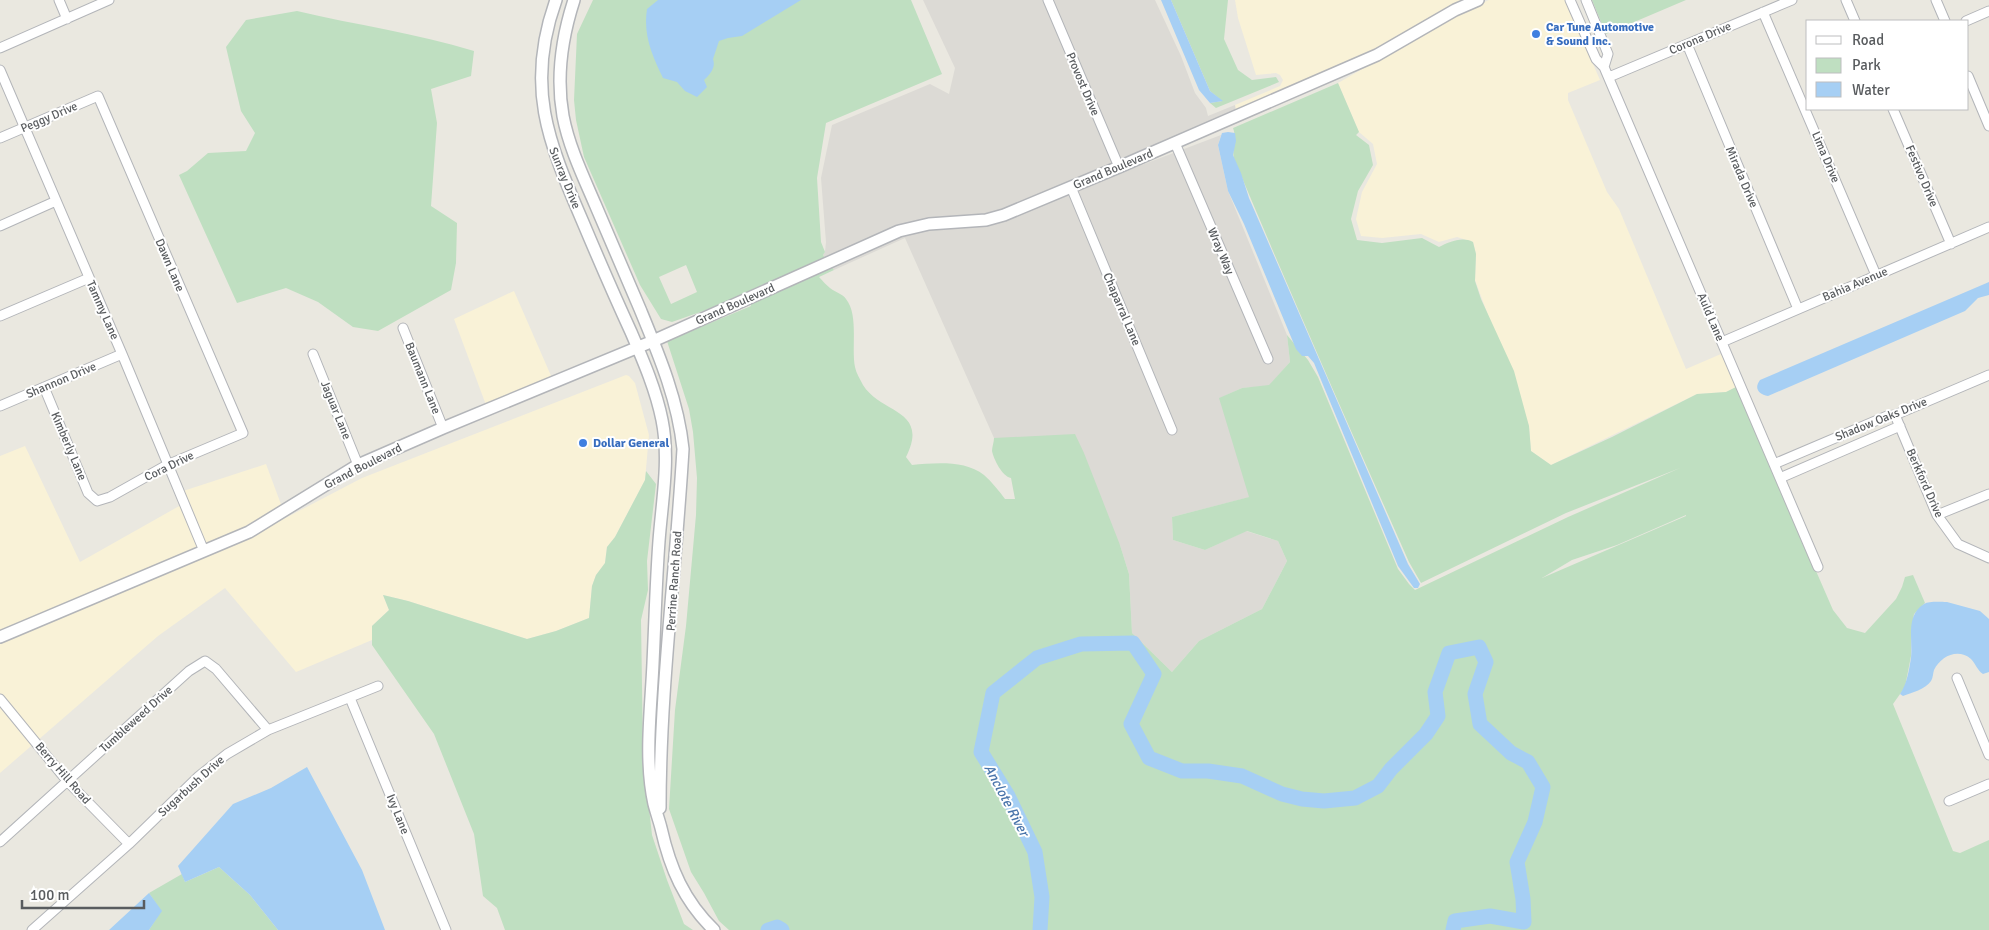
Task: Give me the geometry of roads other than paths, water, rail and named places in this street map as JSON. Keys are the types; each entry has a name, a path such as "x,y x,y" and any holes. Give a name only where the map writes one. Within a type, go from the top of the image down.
{"street":[{"path":"59,0 67,19"},
{"path":"0,48 110,0"},
{"name":"Sunray Drive","path":"556,0 549,20 542,52 543,104 549,138 562,173 637,348"},
{"path":"561,0 574,2"},
{"name":"Provost Drive","path":"1048,0 1119,167"},
{"name":"Grand Boulevard","path":"0,637 249,532 358,465 637,348 899,231 929,224 986,220 1004,215 1071,188 1377,54 1456,10 1478,0"},
{"name":"Auld Lane","path":"1570,0 1596,58 1604,67 1609,77 1818,567"},
{"name":"Auld Lane","path":"1586,0 1608,54 1604,67"},
{"name":"Corona Drive","path":"1609,77 1792,0"},
{"path":"1846,0 1855,20"},
{"path":"1936,0 1945,20"},
{"name":"Sunray Drive","path":"574,2 567,22 560,70 563,115 573,153 653,341"},
{"path":"1968,20 1989,11"},
{"name":"Lima Drive","path":"1763,12 1876,275"},
{"name":"Mirada Drive","path":"1686,44 1798,309"},
{"name":"Tammy Lane","path":"0,70 204,551"},
{"path":"1969,78 1989,126"},
{"name":"Peggy Drive","path":"0,138 98,96"},
{"name":"Dawn Lane","path":"98,96 243,433"},
{"name":"Festivo Drive","path":"1893,110 1951,244"},
{"name":"Wray Way","path":"1175,143 1268,359"},
{"name":"Chaparral Lane","path":"1071,188 1172,430"},
{"path":"0,226 56,202"},
{"name":"Bahia Avenue","path":"1722,342 1989,228"},
{"path":"0,316 89,278"},
{"name":"Baumann Lane","path":"403,328 443,428"},
{"name":"Perrine Ranch Road","path":"653,341 672,392 681,425 683,449 660,772 660,825"},
{"name":"Perrine Ranch Road","path":"637,348 652,385 662,419 665,445 649,748 654,805 672,870 687,896 714,930"},
{"name":"Shannon Drive","path":"0,406 122,354"},
{"name":"Jaguar Lane","path":"313,354 358,465"},
{"name":"Shadow Oaks Drive","path":"1774,464 1989,375"},
{"name":"Kimberly Lane","path":"44,387 88,493 97,501"},
{"name":"Berkford Drive","path":"1895,415 1937,515 1958,544 1989,558"},
{"name":"Shadow Oaks Drive","path":"1780,478 1900,426"},
{"name":"Cora Drive","path":"97,501 110,497 167,465 243,433"},
{"path":"1937,515 1989,494"},
{"name":"Tumbleweed Drive","path":"0,842 189,671 205,662 216,669 268,730"},
{"path":"1957,678 1989,755"},
{"name":"Sugarbush Drive","path":"32,930 129,844 199,776 227,754 268,730 378,686"},
{"name":"Ivy Lane","path":"350,698 446,930"},
{"name":"Berry Hill Road","path":"0,699 68,782 129,844"},
{"path":"1949,801 1989,784"}],"water":[{"path":"658,0 801,0 742,36 719,41 713,59 713,68 704,80 707,87 697,97 685,91 677,82 663,78 655,61 647,36 646,18 647,9"},
{"path":"1161,0 1171,0 1210,91 1223,101 1210,103 1199,90"},
{"path":"1222,133 1235,133 1236,141 1233,155 1249,198 1408,564 1420,584 1418,588 1414,588 1398,566 1314,363 1308,356 1302,356 1296,349 1244,224 1228,191 1218,145"},
{"path":"1989,282 1989,295 1978,298 1965,311 1768,396 1762,394 1757,388 1760,380"},
{"path":"1947,602 1980,611 1989,619 1989,672 1983,674 1971,659 1966,656 1961,654 1950,655 1937,665 1929,684 1903,696 1900,694 1906,681 1911,658 1911,629 1914,615 1926,603"},
{"path":"307,767 362,870 385,930 278,930 250,895 219,867 185,882 178,866 233,804 271,788"},
{"path":"149,893 162,911 149,930 109,930"}],"waterway":[{"name":"Anclote River","path":"1040,930 1042,897 1035,852 1008,796 981,752 993,693 1037,658 1081,644 1133,643 1154,674 1131,724 1149,758 1182,771 1208,771 1242,776 1282,794 1302,799 1324,801 1355,798 1378,786 1391,769 1426,734 1438,716 1435,692 1449,653 1479,647 1486,662 1475,694 1480,724 1511,753 1528,762 1543,787 1535,822 1517,862 1523,899 1524,922 1490,916 1455,921 1453,930"},
{"name":"Anclote River","path":"768,930 777,927 782,930"}],"place":[{"name":"Car Tune Automotive & Sound Inc.","path":"1536,34"},
{"name":"Dollar General","path":"583,443"}]}
